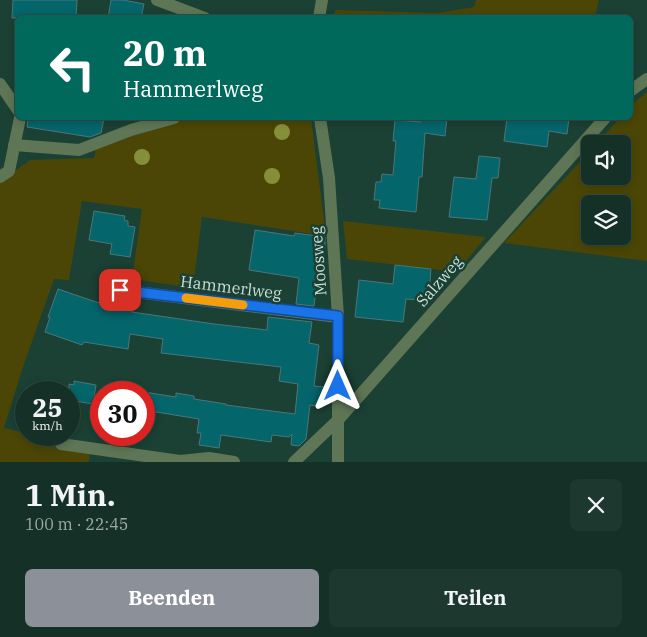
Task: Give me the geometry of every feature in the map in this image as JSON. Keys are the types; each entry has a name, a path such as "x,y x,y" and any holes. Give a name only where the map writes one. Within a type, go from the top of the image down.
{"street":[{"path":"160,0 198,15"},
{"path":"320,15 322,0"},
{"path":"633,89 647,79"},
{"path":"0,84 15,106"},
{"path":"0,177 9,171 20,120"},
{"path":"14,145 79,150 130,130 167,120"},
{"name":"Moosweg","path":"320,120 329,178 338,316 338,462"},
{"name":"Salzweg","path":"294,462 338,420 602,120"},
{"name":"Hammerlweg","path":"120,290 338,316"},
{"path":"76,446 180,460 209,458 234,462"}],"shaded area":[{"path":"476,0 599,0 595,15 333,15 336,10 437,13 474,7"},
{"path":"647,92 647,261 504,243 581,161 581,185 631,185 631,135 604,135 618,120 633,120 633,104"},
{"path":"183,120 311,120 326,236 202,217 193,288 132,279 142,209 82,201 69,280 54,279 19,381 15,381 15,393 4,428 15,430 15,446 56,446 56,448 90,452 89,462 0,462 0,182 30,160 94,158 96,147"},
{"path":"343,221 486,237 457,272 347,259"}],"building":[{"path":"13,0 77,0 76,15 15,15 15,18 12,18"},
{"path":"111,0 144,4 142,15 108,15"},
{"path":"28,120 104,120 101,133 90,137 27,127"},
{"path":"395,120 421,122 421,120 447,120 445,136 425,133 422,177 419,177 416,212 379,208 380,200 374,200 376,182 381,182 382,174 393,175 396,141 393,141"},
{"path":"507,120 569,120 567,134 549,131 547,147 504,141"},
{"path":"479,156 500,158 498,178 492,178 487,220 449,217 454,177 476,179"},
{"path":"94,211 125,216 124,220 128,221 128,226 135,227 130,257 110,254 112,244 89,240"},
{"path":"255,230 294,236 295,233 325,237 323,265 319,265 314,306 296,304 299,278 249,270"},
{"path":"395,265 431,269 429,293 422,292 421,300 406,299 403,322 355,317 359,280 393,284"},
{"path":"58,289 96,302 133,309 132,312 214,324 267,330 268,317 312,322 309,343 319,345 314,386 325,387 323,407 310,405 306,439 299,446 291,445 292,434 289,437 272,435 271,442 221,435 219,448 199,445 201,433 197,433 199,419 155,412 155,394 176,397 176,393 194,396 194,399 226,405 295,414 298,384 279,381 281,367 161,353 163,339 130,334 128,349 84,342 82,345 45,332 50,317 48,317"},
{"path":"80,382 90,384 90,404 80,402"}],"slow traffic":[{"path":"186,298 243,305"}],"route":[{"path":"120,290 338,316 338,386"}]}
